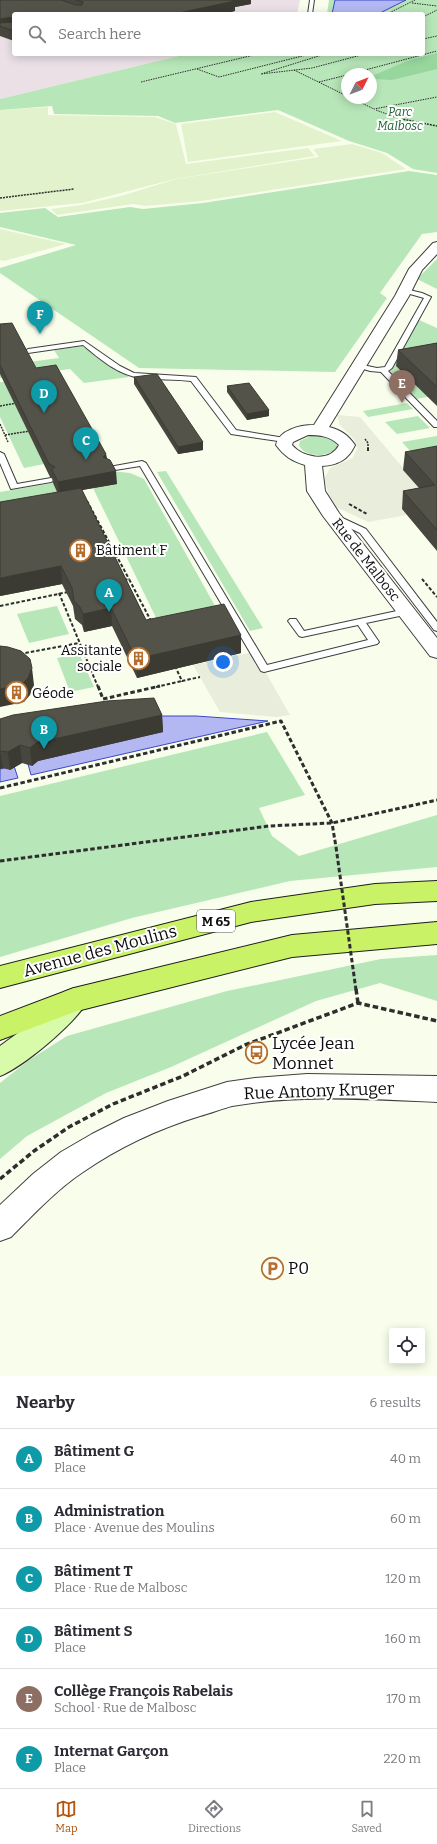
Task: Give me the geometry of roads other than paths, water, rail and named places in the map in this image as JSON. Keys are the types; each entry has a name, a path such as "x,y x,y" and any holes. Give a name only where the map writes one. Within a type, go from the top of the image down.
{"main road":[{"name":"Avenue des Moulins","path":"0,977 252,912 375,894 437,891"},
{"path":"0,1028 74,1000 292,946 437,933"},
{"path":"0,1063 36,1036 74,1000"}],"street":[{"path":"323,424 344,440 347,445 346,451 341,456 333,459 313,461 294,457 287,452 284,445 285,440 298,432 323,424 405,291 416,269 437,246"},
{"name":"Rue de Malbosc","path":"313,461 316,491 332,516 437,652"},
{"name":"Rue Antony Kruger","path":"0,1226 38,1190 72,1162 117,1135 177,1110 230,1094 275,1089 363,1087 437,1089"}],"lane":[{"path":"310,12 312,0"},
{"path":"405,291 426,296 437,296"},
{"path":"358,366 383,370 388,368 428,297 426,296"},
{"path":"28,351 84,343 119,368 139,376 180,376 193,379 234,432 285,440"},
{"path":"383,370 437,425"},
{"path":"0,454 14,487 51,480"},
{"path":"109,470 142,464 264,669 374,642 361,623"},
{"path":"332,516 363,531 437,628"},
{"path":"293,621 302,634 361,623 406,612"}],"water":[{"path":"335,0 406,0 382,12 332,12"},
{"path":"155,716 196,716 268,721 31,775 28,764"},
{"path":"14,766 18,778 0,782 0,769"}],"place":[{"name":"Internat Garçon","path":"40,334"},
{"name":"Collège François Rabelais","path":"402,403"},
{"name":"Bâtiment S","path":"44,413"},
{"name":"Bâtiment T","path":"86,460"},
{"name":"Bâtiment F","path":"80,550"},
{"name":"Bâtiment G","path":"109,612"},
{"name":"Assitante sociale","path":"138,658"},
{"name":"Géode","path":"16,693"},
{"name":"Administration","path":"44,749"},
{"name":"Lycée Jean Monnet","path":"256,1053"},
{"name":"P0","path":"273,1268"}],"park label":[{"name":"Parc Malbosc","path":"400,119"}]}
